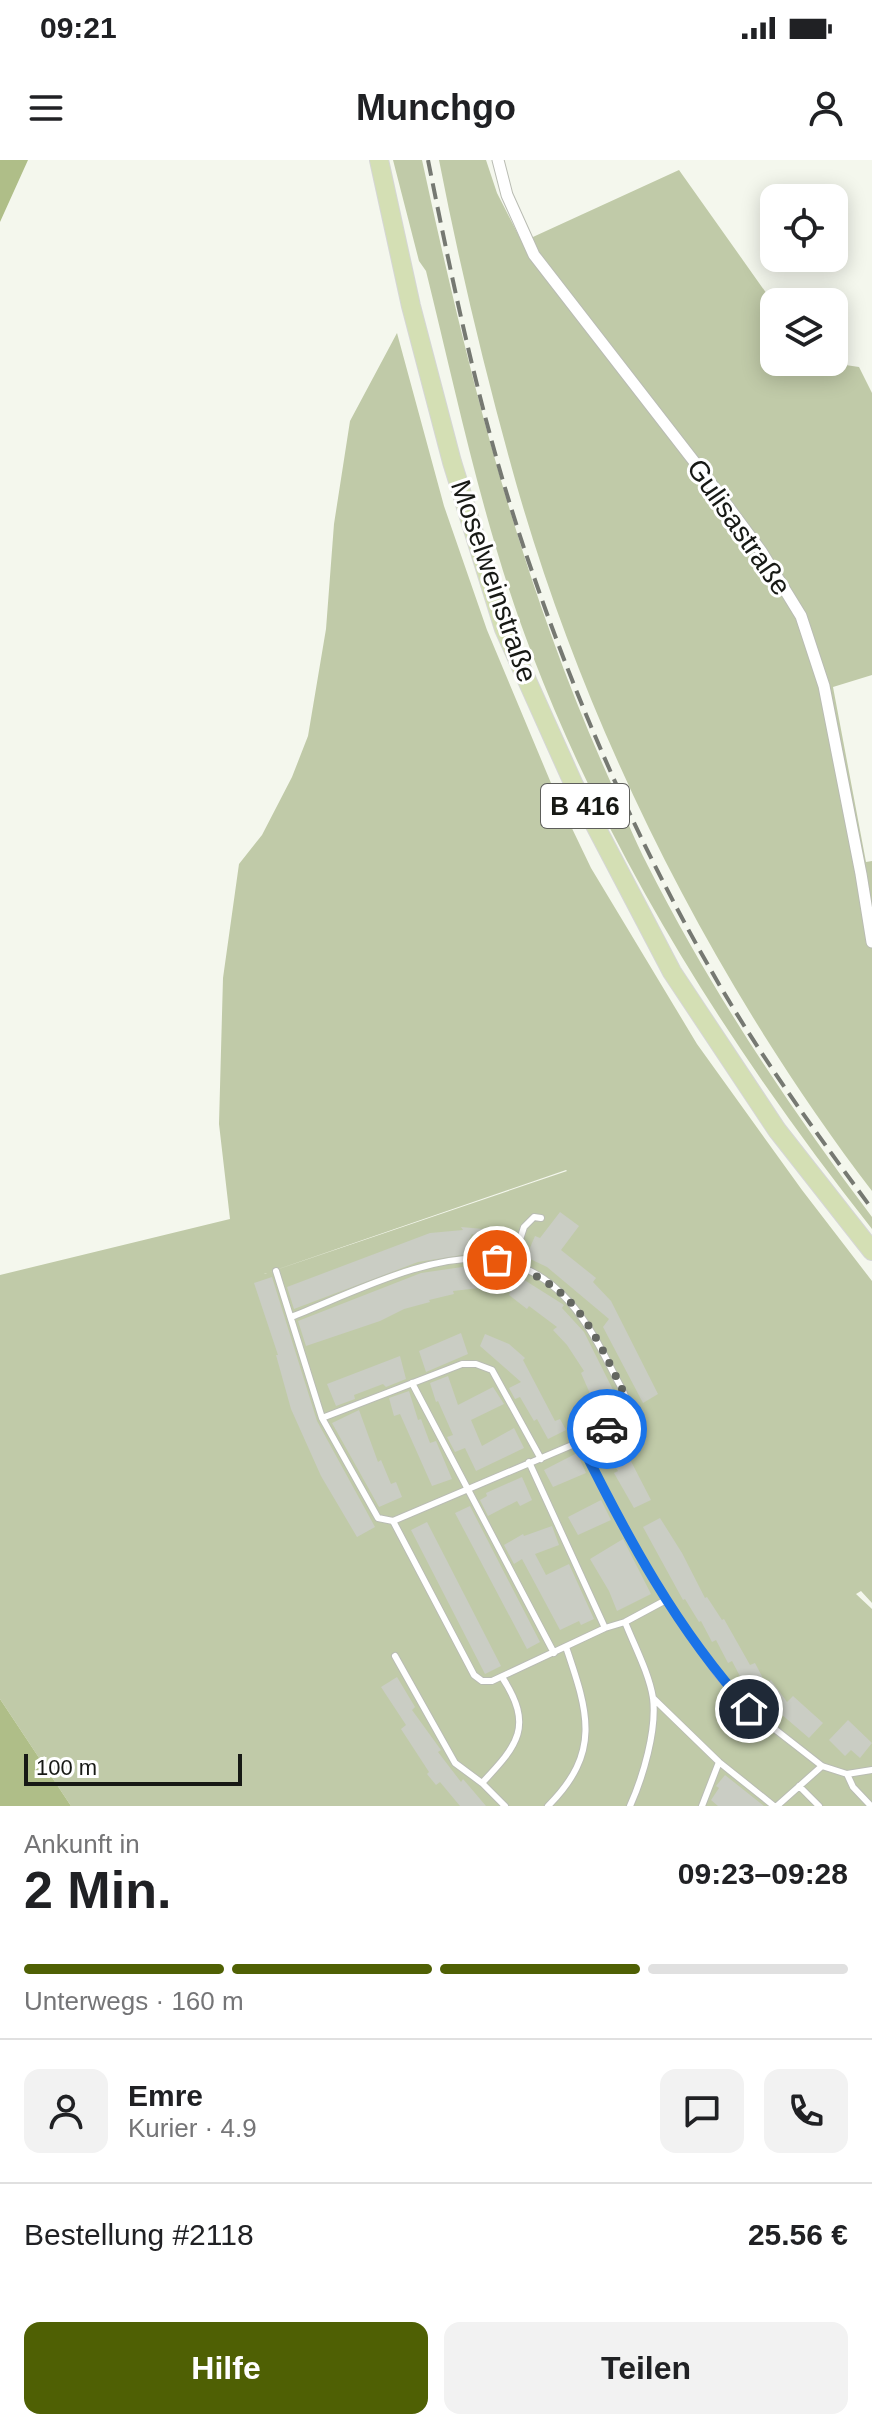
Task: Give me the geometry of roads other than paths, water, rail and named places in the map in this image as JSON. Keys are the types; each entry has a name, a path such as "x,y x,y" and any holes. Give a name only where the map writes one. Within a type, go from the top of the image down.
{"main road":[{"name":"Moselweinstraße","path":"379,160 411,306 452,462 504,629 574,785 672,972 777,1130 872,1251"}],"street":[{"name":"Gulisastraße","path":"498,160 507,195 534,255 710,482 761,551 801,616 824,686 872,942"}],"lane":[{"path":"512,1264 524,1227 534,1217 541,1218"},
{"path":"276,1271 322,1418 378,1518 393,1521 541,1459 623,1420 628,1410 626,1397 584,1317 560,1291 528,1269 512,1264 461,1258 429,1264 291,1317"},
{"path":"322,1418 462,1364 476,1364 492,1370 541,1459"},
{"path":"412,1383 554,1653"},
{"path":"580,1442 612,1508 666,1600 717,1674 749,1709 822,1766 847,1774 872,1770"},
{"path":"529,1462 605,1628"},
{"path":"393,1521 474,1675 482,1681 502,1677 605,1628 625,1622 666,1600"},
{"path":"625,1622 653,1698 643,1778 630,1806"},
{"path":"548,1806 569,1785 581,1760 587,1728 582,1695 566,1647"},
{"path":"395,1656 455,1763 482,1783 505,1806"},
{"path":"482,1783 516,1743 520,1728 520,1714 513,1694 502,1677"},
{"path":"653,1698 719,1762 776,1806 822,1766"},
{"path":"702,1806 719,1762"},
{"path":"847,1774 853,1787 871,1806"},
{"path":"799,1786 819,1806"}],"railway":[{"path":"428,160 461,318 501,475 553,629 593,732 663,882 716,979 771,1067 872,1209"}]}
